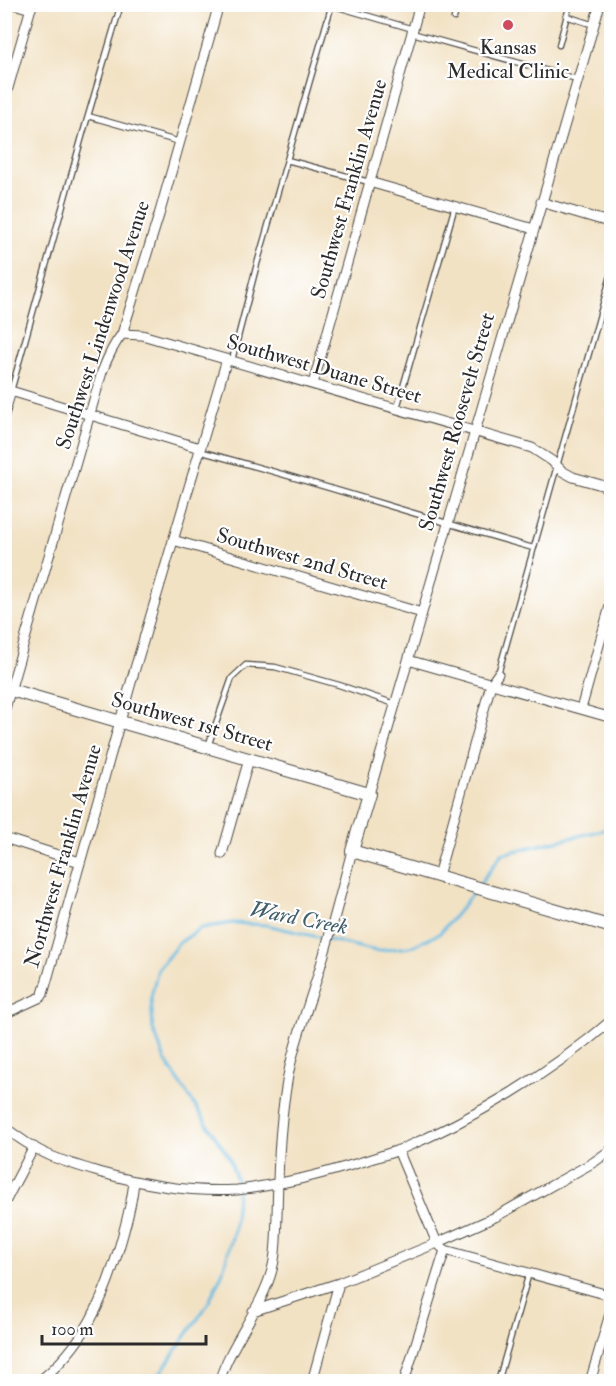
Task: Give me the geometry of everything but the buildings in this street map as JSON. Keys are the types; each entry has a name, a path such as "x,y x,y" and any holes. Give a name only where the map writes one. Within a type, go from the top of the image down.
{"street":[{"path":"4,102 32,7 14,4"},
{"name":"Southwest Lindenwood Avenue","path":"4,712 8,689 102,372 122,334 159,215 219,4"},
{"name":"Southwest Franklin Avenue","path":"313,384 420,4"},
{"name":"Southwest Roosevelt Street","path":"352,851 600,4"},
{"path":"369,182 534,229"},
{"path":"541,202 612,223"},
{"name":"Southwest Duane Street","path":"122,334 142,335 532,448 573,477 612,488"},
{"path":"120,721 229,360"},
{"path":"4,415 8,390 200,450"},
{"name":"Southwest 2nd Street","path":"173,540 422,613"},
{"path":"581,709 612,599"},
{"path":"408,660 612,718"},
{"path":"438,876 491,684 498,674"},
{"name":"Southwest 1st Street","path":"8,689 369,794"},
{"name":"Northwest Franklin Avenue","path":"4,1014 41,998 43,994 120,721"},
{"path":"222,854 249,759"},
{"path":"4,838 80,862"},
{"path":"219,1382 225,1363 265,1289 272,1270 276,1250 282,1119 286,1088 293,1052 322,962 352,851 612,927"},
{"path":"4,1127 51,1156 134,1181 211,1190 237,1190 278,1184 398,1150 453,1124 541,1073 612,1020"},
{"path":"4,1204 34,1147"},
{"path":"253,1311 339,1283 495,1217 594,1162 612,1149"},
{"path":"398,1150 437,1243 445,1250 612,1296"},
{"path":"38,1382 76,1343 104,1296 127,1221 134,1181"},
{"path":"404,1382 445,1250"},
{"path":"312,1382 339,1283"},
{"path":"590,1382 612,1307"}],"lane":[{"path":"8,390 121,4"},
{"path":"454,18 458,4"},
{"path":"559,45 570,4"},
{"path":"229,360 334,5 413,31 578,79"},
{"path":"566,16 594,25"},
{"path":"88,116 180,142"},
{"path":"287,160 369,182"},
{"path":"397,408 455,206"},
{"path":"498,674 612,272"},
{"path":"200,450 533,548"},
{"path":"208,747 232,678 246,665 275,668 339,685 395,704"},
{"path":"498,1382 529,1273"}],"waterway":[{"name":"Ward Creek","path":"479,885 502,854 612,828"},
{"name":"Ward Creek","path":"154,1382 208,1304 222,1274 234,1230 238,1184 229,1157 165,1060 153,1029 151,997 158,969 179,943 201,928 232,923 267,925 376,951 410,947 439,934 475,890"}],"place":[{"name":"Kansas Medical Clinic","path":"508,25"}]}
